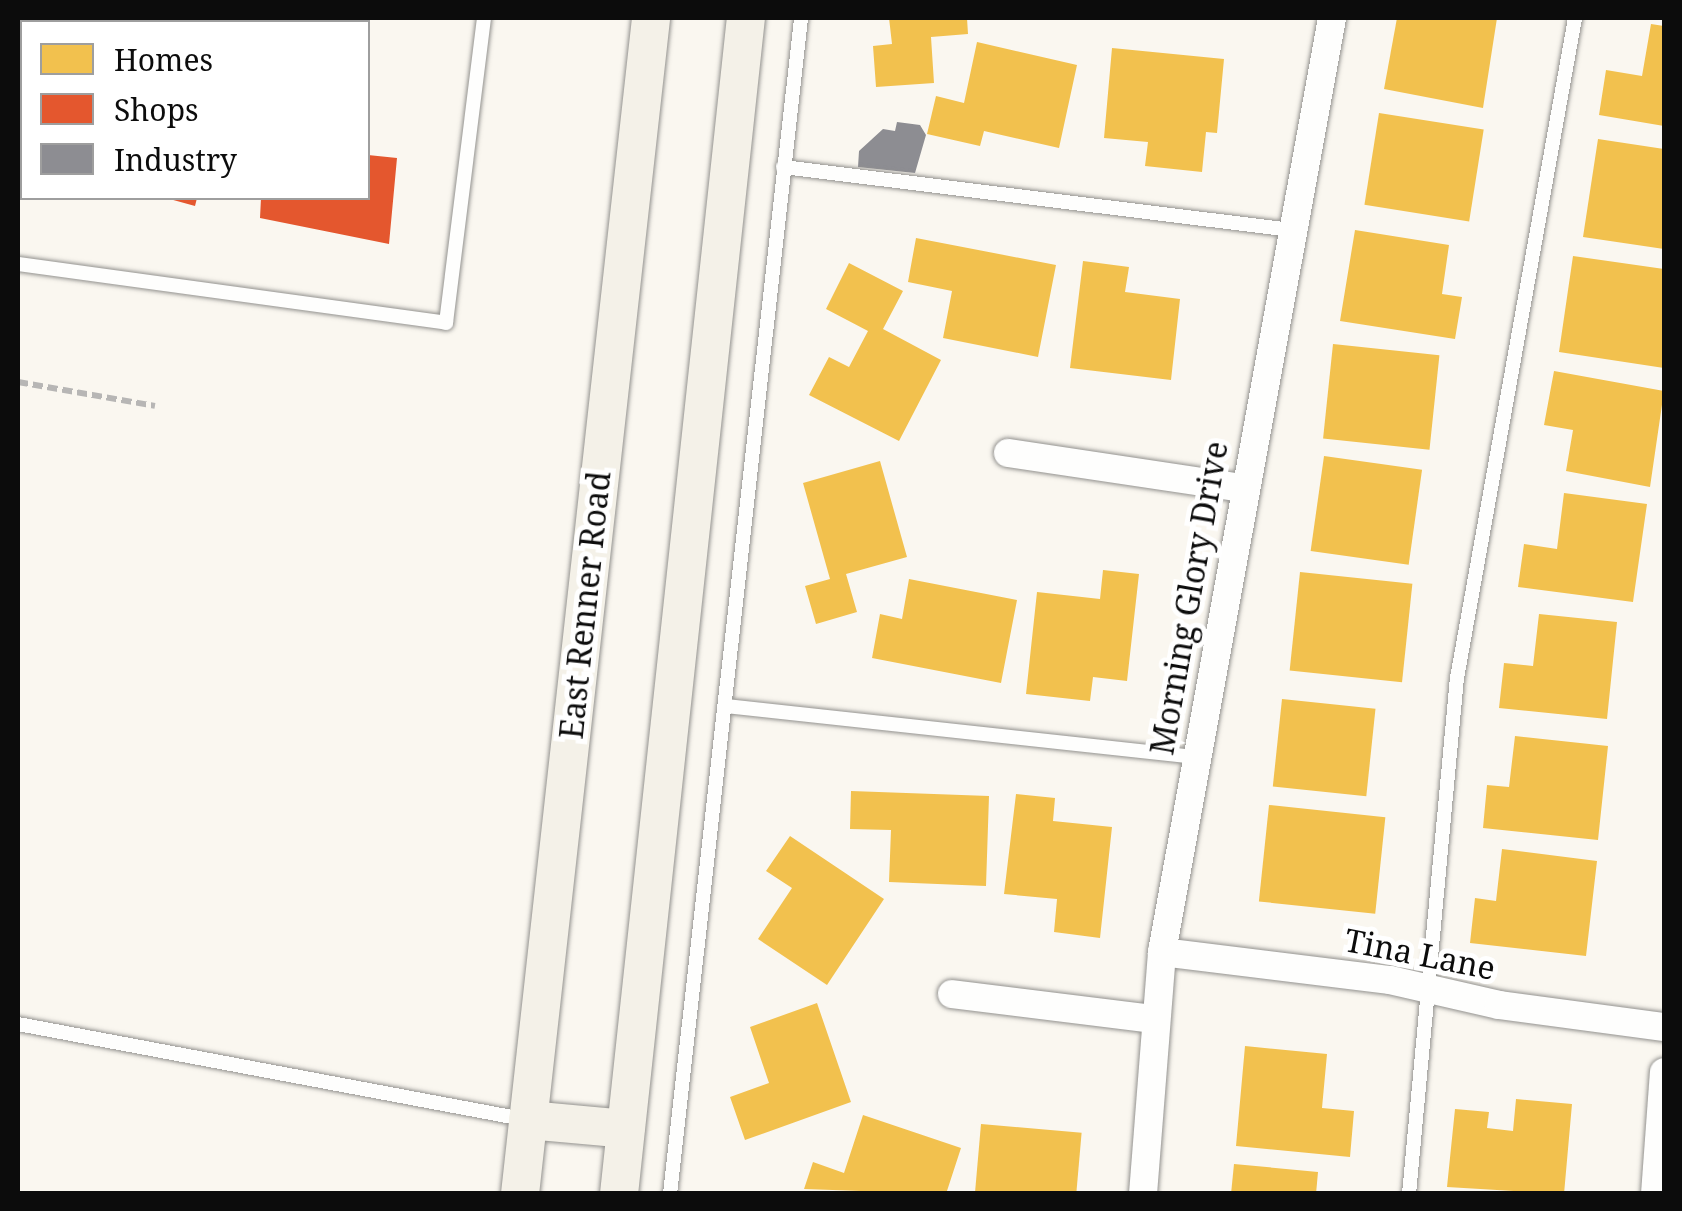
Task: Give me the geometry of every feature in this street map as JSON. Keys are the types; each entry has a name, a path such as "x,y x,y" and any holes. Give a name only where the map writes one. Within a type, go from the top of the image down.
{"main road":[{"name":"East Renner Road","path":"520,1194 651,18"},
{"path":"619,1194 746,18"},
{"path":"528,1120 626,1128"}],"street":[{"name":"Morning Glory Drive","path":"1143,1194 1162,952 1332,18"},
{"path":"1008,453 1244,488"},
{"name":"Tina Lane","path":"1162,952 1424,988 1499,1005 1664,1026"},
{"path":"952,994 1154,1019"},
{"path":"1655,1194 1664,1072"}],"lane":[{"path":"18,264 446,322 484,18"},
{"path":"670,1194 801,18"},
{"path":"1409,1194 1424,988 1458,678 1575,18"},
{"path":"783,167 1292,230"},
{"path":"726,706 1196,756"},
{"path":"18,1024 528,1120"}],"path":[{"path":"18,382 155,406"}],"building: Homes":[{"path":"889,18 967,18 968,34 931,37 934,83 876,87 873,46 892,44"},
{"path":"1397,18 1497,18 1483,108 1384,89"},
{"path":"1651,24 1664,26 1664,126 1599,115 1606,70 1642,76"},
{"path":"977,42 1077,65 1059,148 984,131 980,146 927,134 936,96 964,103"},
{"path":"1112,48 1224,59 1217,133 1206,132 1202,172 1145,166 1148,142 1104,138"},
{"path":"1379,113 1484,130 1469,221 1364,205"},
{"path":"1598,139 1664,149 1664,249 1583,237"},
{"path":"1355,230 1449,245 1442,294 1462,297 1455,339 1340,321"},
{"path":"916,238 1056,265 1038,357 943,338 952,291 908,282"},
{"path":"1573,256 1664,269 1664,368 1559,352"},
{"path":"1083,261 1129,267 1125,292 1180,299 1171,380 1070,368"},
{"path":"849,263 903,291 883,329 941,360 899,441 809,395 829,357 849,367 868,331 826,309"},
{"path":"1333,344 1439,355 1429,450 1323,438"},
{"path":"1554,371 1664,391 1650,487 1566,471 1573,430 1544,425"},
{"path":"1324,456 1422,470 1409,565 1311,551"},
{"path":"880,461 907,557 846,574 857,612 816,624 805,586 830,579 803,483"},
{"path":"1564,493 1647,504 1633,602 1518,587 1524,544 1557,549"},
{"path":"1103,570 1139,574 1127,681 1093,677 1090,701 1026,694 1037,592 1100,599"},
{"path":"1300,572 1412,584 1402,682 1290,670"},
{"path":"909,579 1017,600 1001,683 872,658 880,614 902,619"},
{"path":"1539,614 1617,622 1607,719 1499,708 1504,663 1533,666"},
{"path":"1282,699 1375,709 1366,796 1273,787"},
{"path":"1515,736 1608,746 1598,840 1483,828 1487,785 1509,787"},
{"path":"851,791 989,796 986,886 889,882 891,830 850,829"},
{"path":"1016,794 1055,798 1053,821 1112,827 1100,938 1054,932 1057,899 1004,894"},
{"path":"1269,805 1385,817 1375,914 1259,901"},
{"path":"790,836 884,899 827,985 758,939 792,888 766,871"},
{"path":"1502,849 1597,861 1586,956 1470,943 1475,898 1496,901"},
{"path":"817,1003 851,1102 745,1140 730,1097 769,1083 750,1027"},
{"path":"1245,1046 1327,1054 1322,1108 1354,1111 1350,1157 1236,1146"},
{"path":"1516,1099 1572,1104 1564,1194 1447,1187 1455,1109 1489,1112 1487,1128 1513,1131"},
{"path":"863,1115 961,1148 946,1194 804,1189 813,1162 844,1173"},
{"path":"981,1124 1082,1133 1076,1194 975,1194"},
{"path":"1234,1164 1318,1172 1316,1194 1231,1194"}],"building: Shops":[{"path":"18,18 342,18 20,20 20,93"},
{"path":"370,155 397,158 389,244 260,218 261,200 370,200"},
{"path":"173,200 196,200 195,206"}],"building: Industry":[{"path":"897,122 920,125 926,135 915,173 858,167 859,151 883,129 895,131"}]}
